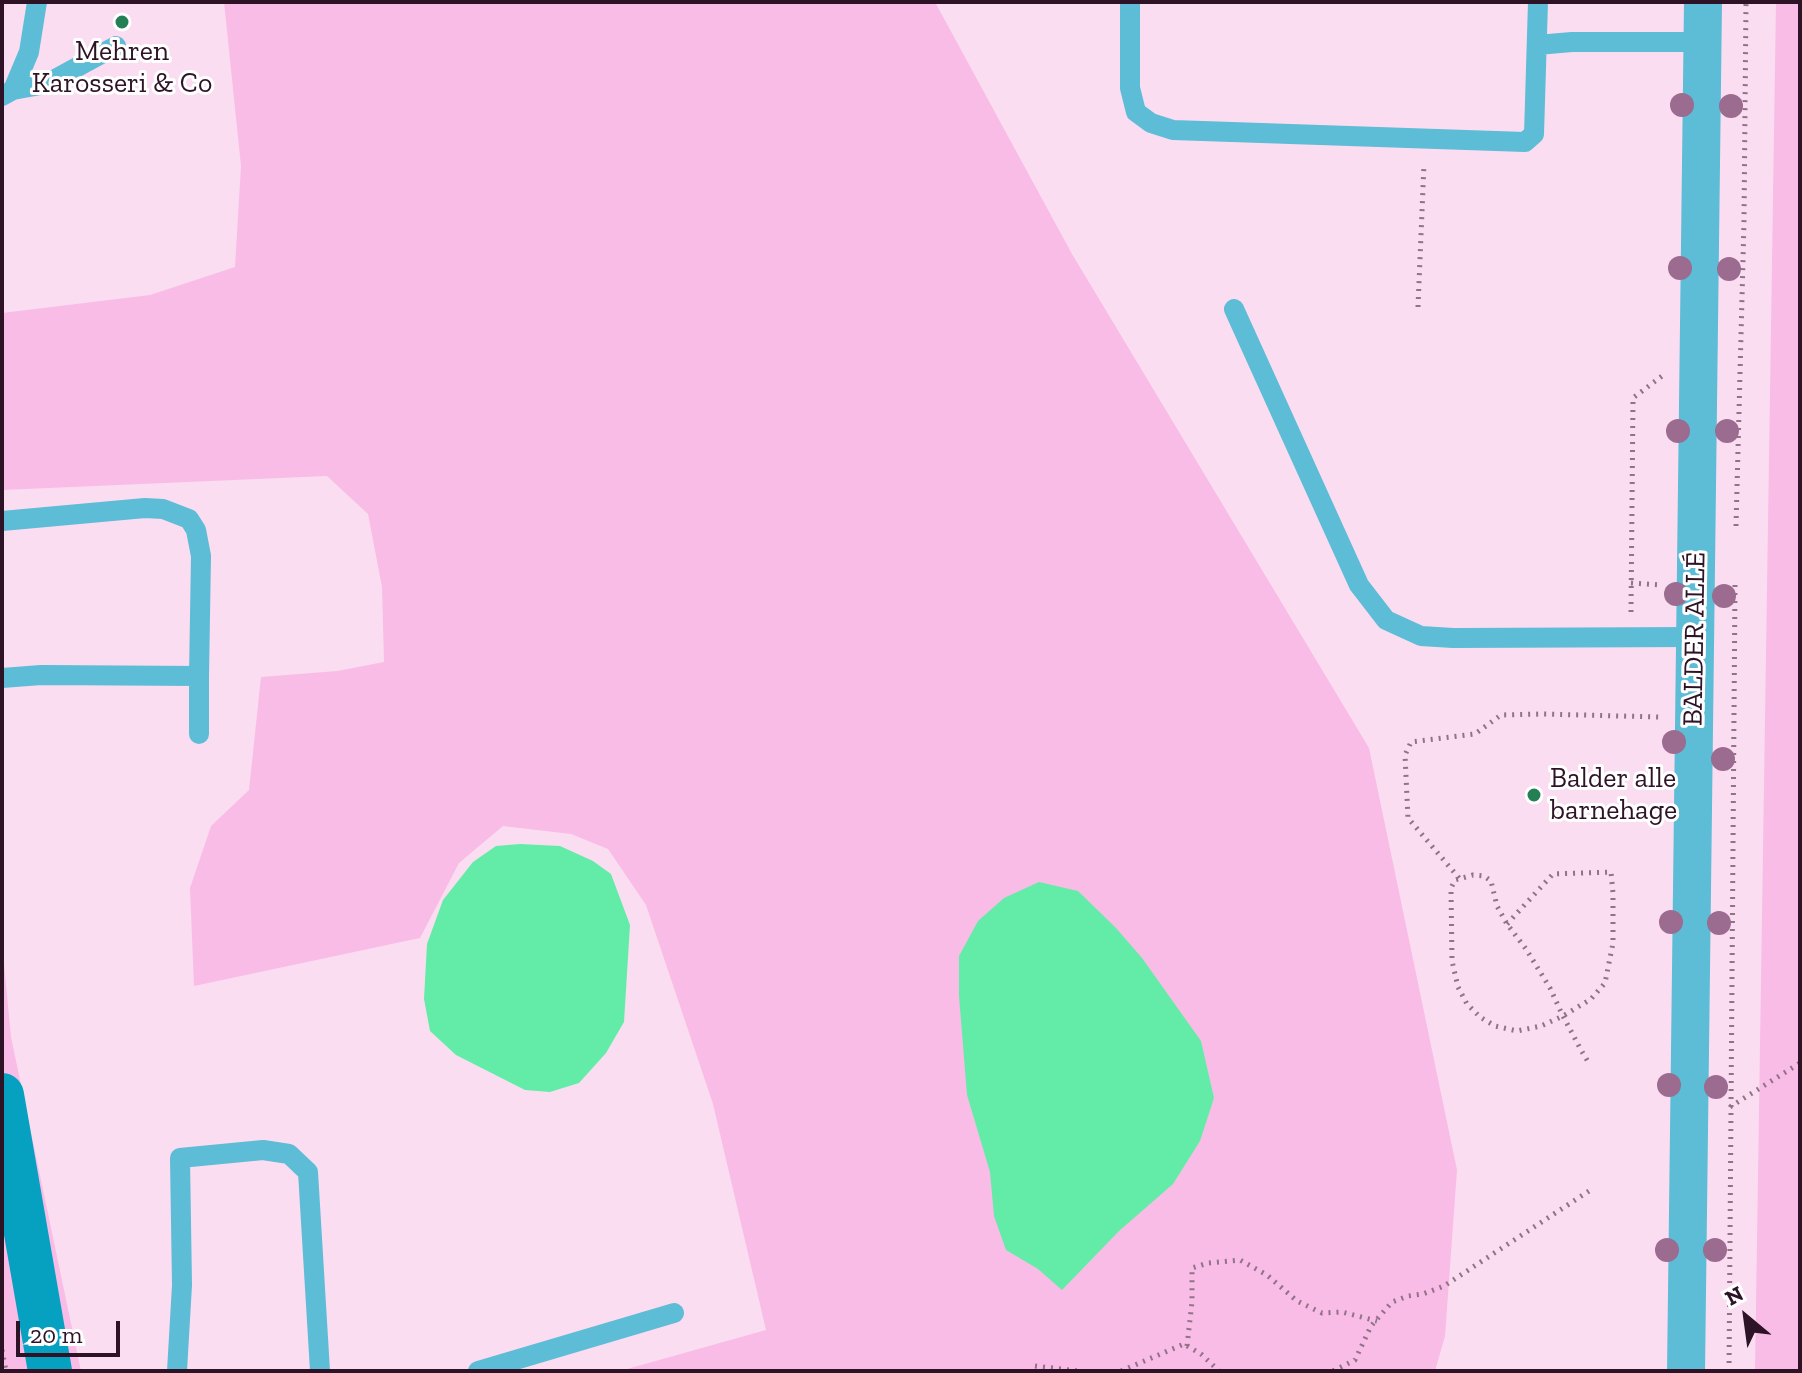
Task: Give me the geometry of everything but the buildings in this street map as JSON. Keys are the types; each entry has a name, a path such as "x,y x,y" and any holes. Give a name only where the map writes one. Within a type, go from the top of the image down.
{"main road":[{"path":"2,1095 50,1371"}],"street":[{"name":"BALDER ALLÉ","path":"1686,1371 1703,2"}],"lane":[{"path":"8,93 29,52 37,2"},
{"path":"1130,2 1130,88 1136,112 1151,123 1173,130 1525,142 1534,134 1538,2"},
{"path":"1537,45 1702,42"},
{"path":"8,93 46,84 116,46"},
{"path":"1234,309 1359,585 1386,620 1421,636 1453,638 1695,637"},
{"path":"2,521 145,508 163,509 189,519 196,530 201,556 199,734"},
{"path":"2,678 41,675 199,676"},
{"path":"177,1371 182,1285 180,1158 263,1150 289,1154 308,1172 320,1371"},
{"path":"478,1371 674,1313"}],"path":[{"path":"1736,530 1746,2"},
{"path":"1418,307 1424,138"},
{"path":"1630,637 1633,398 1666,373"},
{"path":"1729,1371 1735,576"},
{"path":"1631,583 1663,585"},
{"path":"1459,878 1408,818 1405,755 1411,742 1475,734 1501,715 1661,717"},
{"path":"1507,924 1553,874 1611,872 1613,943 1605,983 1591,999 1563,1016 1541,1026 1517,1031 1495,1026 1480,1017 1467,1004 1458,987 1452,961 1451,888 1459,878 1473,875 1484,876 1491,881 1497,906 1507,924 1550,988 1563,1016 1590,1065"},
{"path":"1689,1132 1800,1063"},
{"path":"1333,1371 1355,1360 1371,1326 1392,1302 1444,1286 1592,1189"},
{"path":"1187,1346 1192,1268 1196,1265 1240,1260 1267,1275 1297,1301 1322,1313 1342,1312 1377,1321"},
{"path":"1121,1371 1184,1344 1201,1354 1219,1371"},
{"path":"2,1350 6,1371"},
{"path":"1035,1366 1078,1371"}],"shaded area":[{"path":"224,2 935,2 1072,254 1369,748 1457,1170 1445,1336 1435,1371 620,1371 766,1330 713,1104 646,905 608,849 571,834 503,826 459,863 420,938 194,986 190,888 211,826 249,790 261,677 337,671 384,662 382,587 368,514 327,476 2,490 2,313 150,295 235,267 241,166"},
{"path":"1776,2 1800,2 1800,1371 1755,1371"},
{"path":"496,846 560,846 593,861 611,874 630,925 624,1022 606,1053 579,1083 550,1092 525,1090 456,1055 430,1031 424,999 427,944 443,900 473,862"},
{"path":"1039,882 1078,891 1142,958 1201,1041 1214,1098 1200,1141 1173,1184 1119,1231 1062,1290 1038,1269 1006,1250 994,1216 990,1172 967,1095 959,996 959,956 978,921 1004,898"},
{"path":"2,943 11,1037 81,1371 2,1371"}],"place":[{"name":"Mehren Karosseri & Co","path":"122,22"},
{"name":"Balder alle barnehage","path":"1534,795"}]}
